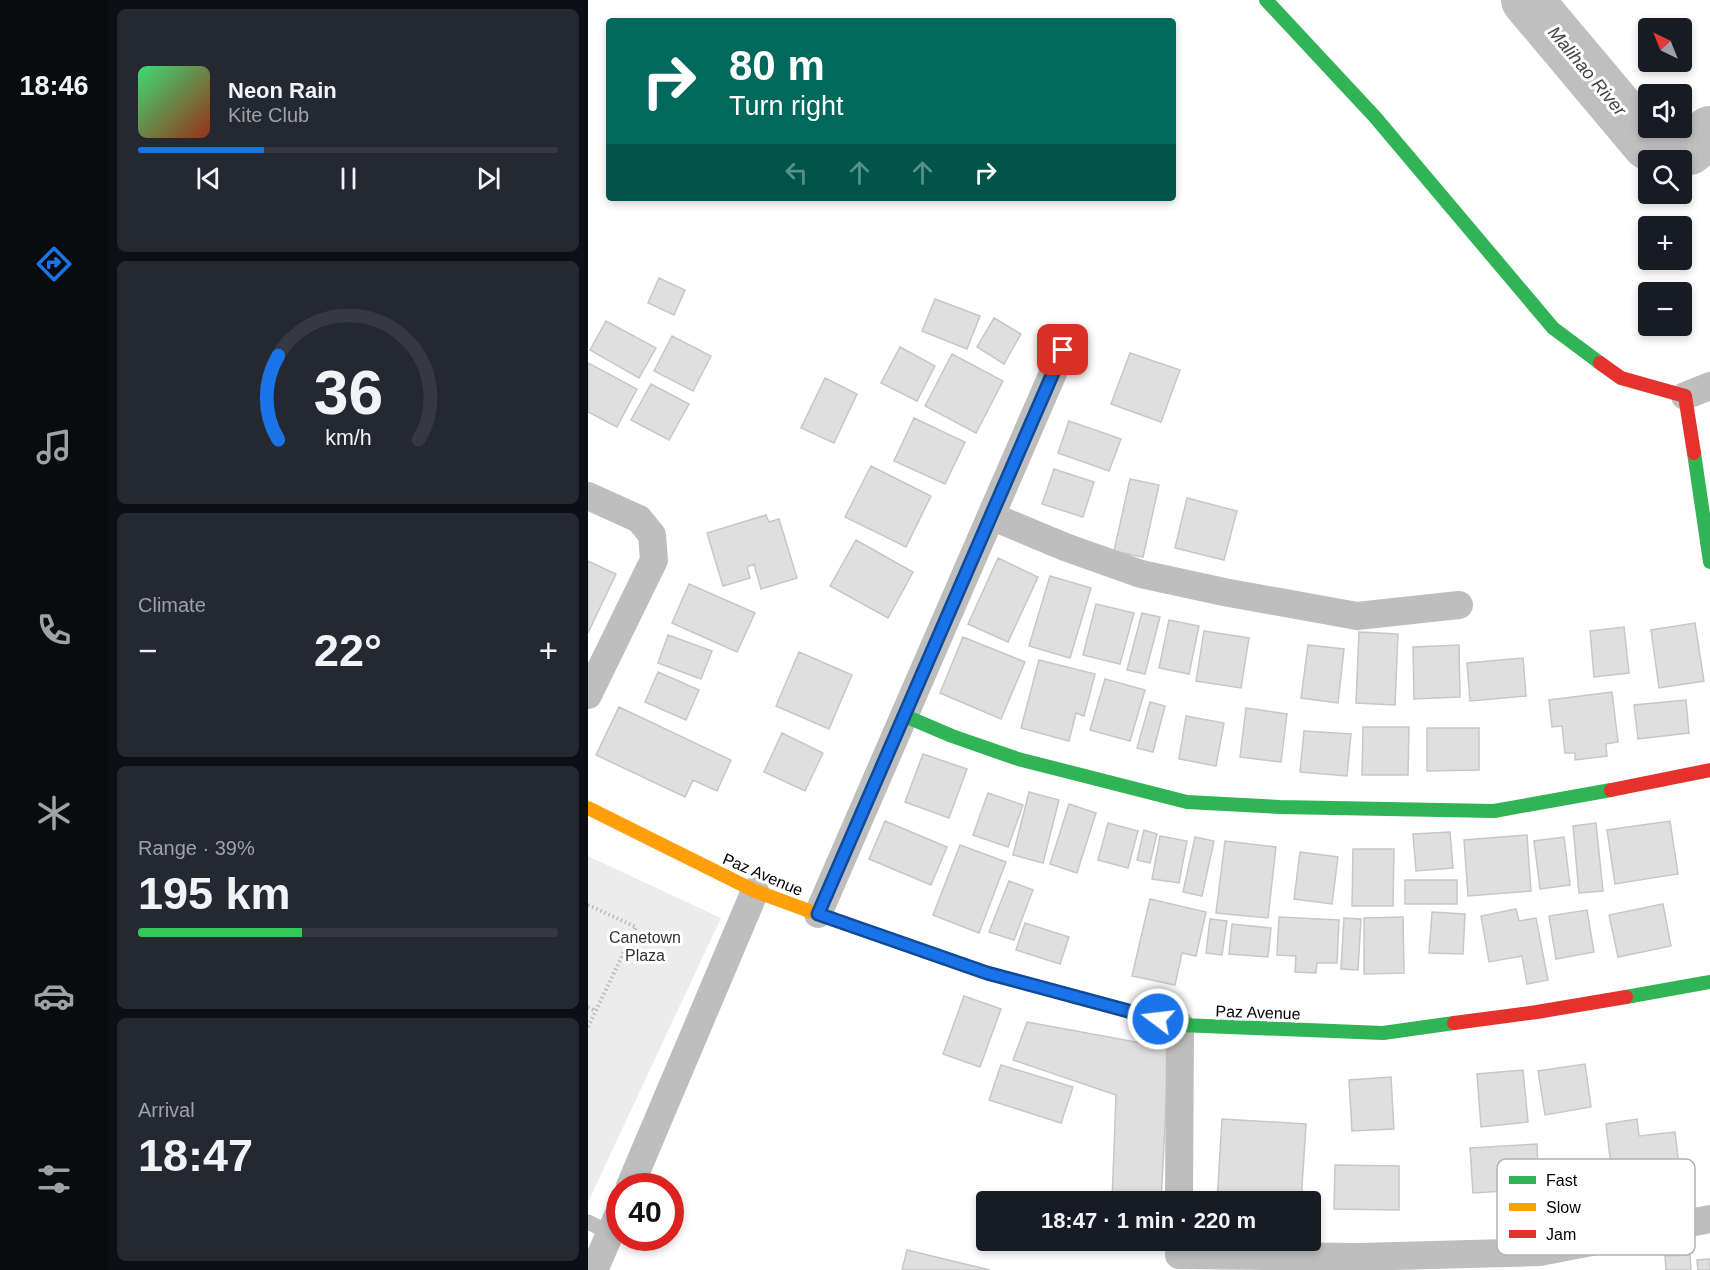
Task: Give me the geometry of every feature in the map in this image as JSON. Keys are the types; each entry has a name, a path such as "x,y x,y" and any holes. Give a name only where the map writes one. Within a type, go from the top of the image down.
{"street":[{"path":"1266,0 1375,117 1552,328 1621,378 1698,391 1710,562"},
{"path":"818,914 1063,350"},
{"path":"588,496 639,519 652,535 654,560 588,695"},
{"path":"991,516 1065,547 1141,574 1224,592 1357,616 1459,606"},
{"path":"904,716 1018,759 1187,802 1292,807 1494,811 1710,770"},
{"name":"Paz Avenue","path":"588,808 755,891 987,973 1180,1025 1383,1033 1537,1012 1710,982"},
{"path":"636,1173 755,891"},
{"path":"1179,1191 1180,1025"},
{"path":"1695,1222 1710,1219"},
{"path":"594,1270 606,1222"},
{"path":"1179,1255 1358,1257 1497,1253"}],"path":[{"path":"588,904 636,927 588,1027"},
{"path":"588,1007 596,1011"}],"green space":[{"name":"Canetown Plaza","path":"588,856 721,918 588,1202"}],"building":[{"path":"659,278 685,290 674,315 648,303"},
{"path":"935,299 980,316 967,349 922,331"},
{"path":"994,318 1021,334 1004,364 977,347"},
{"path":"606,321 656,348 639,378 590,350"},
{"path":"672,336 711,356 693,391 654,371"},
{"path":"900,347 935,366 917,401 881,383"},
{"path":"1130,353 1180,370 1161,422 1111,404"},
{"path":"952,354 1003,381 976,433 925,406"},
{"path":"588,363 637,389 617,427 588,412"},
{"path":"825,378 857,394 834,443 801,428"},
{"path":"651,384 689,404 669,440 631,420"},
{"path":"914,418 965,442 945,484 894,461"},
{"path":"1069,421 1121,439 1109,471 1058,453"},
{"path":"871,466 931,496 906,547 845,517"},
{"path":"1054,469 1094,482 1083,517 1042,504"},
{"path":"1130,479 1159,485 1143,557 1114,551"},
{"path":"1187,498 1237,511 1224,560 1175,548"},
{"path":"766,515 769,522 779,519 797,578 761,589 754,564 747,567 750,578 723,586 707,533"},
{"path":"856,540 913,572 888,618 830,586"},
{"path":"998,558 1038,577 1008,642 968,624"},
{"path":"588,561 616,574 588,633"},
{"path":"1050,576 1091,588 1070,658 1029,646"},
{"path":"689,584 755,613 737,652 672,623"},
{"path":"1096,604 1134,613 1120,664 1083,655"},
{"path":"1142,613 1160,617 1145,674 1127,670"},
{"path":"1169,620 1199,626 1189,674 1159,668"},
{"path":"1695,623 1704,681 1659,688 1651,630"},
{"path":"1624,627 1629,673 1594,677 1590,631"},
{"path":"1204,631 1249,638 1241,688 1196,681"},
{"path":"1359,632 1398,634 1395,705 1356,703"},
{"path":"668,635 712,651 701,679 658,663"},
{"path":"963,637 1025,662 1001,719 940,693"},
{"path":"1308,645 1344,649 1338,703 1301,698"},
{"path":"1459,645 1460,697 1414,699 1413,647"},
{"path":"799,652 852,675 829,729 776,706"},
{"path":"1523,658 1526,696 1470,701 1467,663"},
{"path":"1039,660 1095,674 1084,716 1076,713 1069,741 1021,728"},
{"path":"658,672 699,690 686,720 645,702"},
{"path":"1105,679 1145,690 1130,741 1090,730"},
{"path":"1612,692 1618,742 1606,744 1607,756 1575,760 1575,753 1565,753 1562,726 1552,727 1549,700"},
{"path":"1686,700 1689,733 1638,739 1634,705"},
{"path":"1150,702 1165,706 1153,752 1137,748"},
{"path":"619,707 731,760 717,791 693,780 685,797 596,755"},
{"path":"1246,708 1287,714 1281,762 1240,757"},
{"path":"1186,716 1224,723 1216,766 1179,759"},
{"path":"1363,727 1409,727 1408,775 1362,775"},
{"path":"1427,728 1479,728 1479,770 1427,771"},
{"path":"1304,731 1351,734 1347,776 1300,772"},
{"path":"782,733 823,753 805,791 764,772"},
{"path":"923,754 967,769 949,818 905,802"},
{"path":"1029,792 1059,800 1043,863 1013,855"},
{"path":"988,793 1023,805 1008,847 973,835"},
{"path":"1069,804 1096,813 1077,873 1050,864"},
{"path":"885,821 947,847 931,885 869,859"},
{"path":"1670,821 1678,874 1615,884 1607,830"},
{"path":"1108,823 1138,831 1128,868 1098,860"},
{"path":"1596,823 1603,891 1579,893 1573,826"},
{"path":"1144,830 1157,834 1150,863 1137,860"},
{"path":"1450,832 1453,868 1416,871 1413,834"},
{"path":"1527,835 1531,891 1468,896 1464,840"},
{"path":"1160,836 1187,841 1179,883 1152,879"},
{"path":"1195,837 1214,841 1202,896 1183,892"},
{"path":"1564,837 1570,885 1540,889 1534,841"},
{"path":"1225,841 1276,847 1268,918 1216,913"},
{"path":"960,845 1006,862 979,933 933,915"},
{"path":"1353,849 1394,849 1393,906 1352,906"},
{"path":"1300,852 1338,857 1332,904 1294,899"},
{"path":"1405,880 1457,880 1457,904 1405,904"},
{"path":"1009,881 1033,890 1014,940 989,932"},
{"path":"1150,899 1206,912 1196,956 1182,953 1175,985 1132,976"},
{"path":"1663,904 1671,946 1618,957 1609,915"},
{"path":"1516,909 1519,921 1536,918 1548,980 1527,984 1522,956 1489,962 1481,916"},
{"path":"1587,910 1594,952 1556,959 1549,916"},
{"path":"1432,912 1465,914 1463,954 1429,953"},
{"path":"1279,917 1339,920 1337,963 1317,963 1316,973 1295,972 1296,956 1277,955"},
{"path":"1403,917 1404,973 1364,974 1364,918"},
{"path":"1344,918 1361,919 1358,970 1341,969"},
{"path":"1210,919 1227,921 1222,955 1206,953"},
{"path":"1025,923 1069,937 1060,964 1016,950"},
{"path":"1232,924 1271,928 1268,957 1229,954"},
{"path":"964,996 1001,1009 980,1067 943,1054"},
{"path":"1027,1022 1169,1048 1162,1191 1112,1191 1116,1095 1013,1060"},
{"path":"1585,1064 1591,1107 1545,1115 1538,1071"},
{"path":"1001,1065 1073,1087 1061,1123 989,1100"},
{"path":"1523,1070 1528,1122 1481,1127 1477,1074"},
{"path":"1391,1077 1394,1129 1352,1131 1349,1080"},
{"path":"1222,1119 1306,1124 1302,1191 1218,1191"},
{"path":"1637,1119 1639,1136 1675,1132 1678,1159 1610,1159 1606,1124"},
{"path":"1537,1144 1538,1159 1497,1159 1497,1192 1473,1193 1470,1148"},
{"path":"1335,1165 1399,1166 1399,1210 1334,1209"},
{"path":"907,1250 990,1270 902,1270"},
{"path":"1690,1255 1691,1270 1666,1270 1665,1256"},
{"path":"1710,1259 1710,1270 1698,1270 1697,1260"}],"waterway":[{"name":"Malihao River","path":"1527,0 1648,144 1689,149 1710,132"}],"traffic: fast":[{"path":"1266,0 1375,117 1553,328 1600,363"},
{"path":"1694,453 1710,562"},
{"path":"905,716 952,736 1018,759 1187,802 1280,807 1494,811 1611,790"},
{"path":"823,916 987,973 1180,1025 1383,1033 1454,1023"},
{"path":"1626,997 1710,982"}],"traffic: slow":[{"path":"588,808 755,891 823,916"}],"traffic: jam":[{"path":"1600,363 1621,378 1685,396 1694,453"},
{"path":"1611,790 1710,770"},
{"path":"1454,1023 1626,997"}],"route":[{"path":"1063,350 818,914 987,973 1158,1019"}]}
